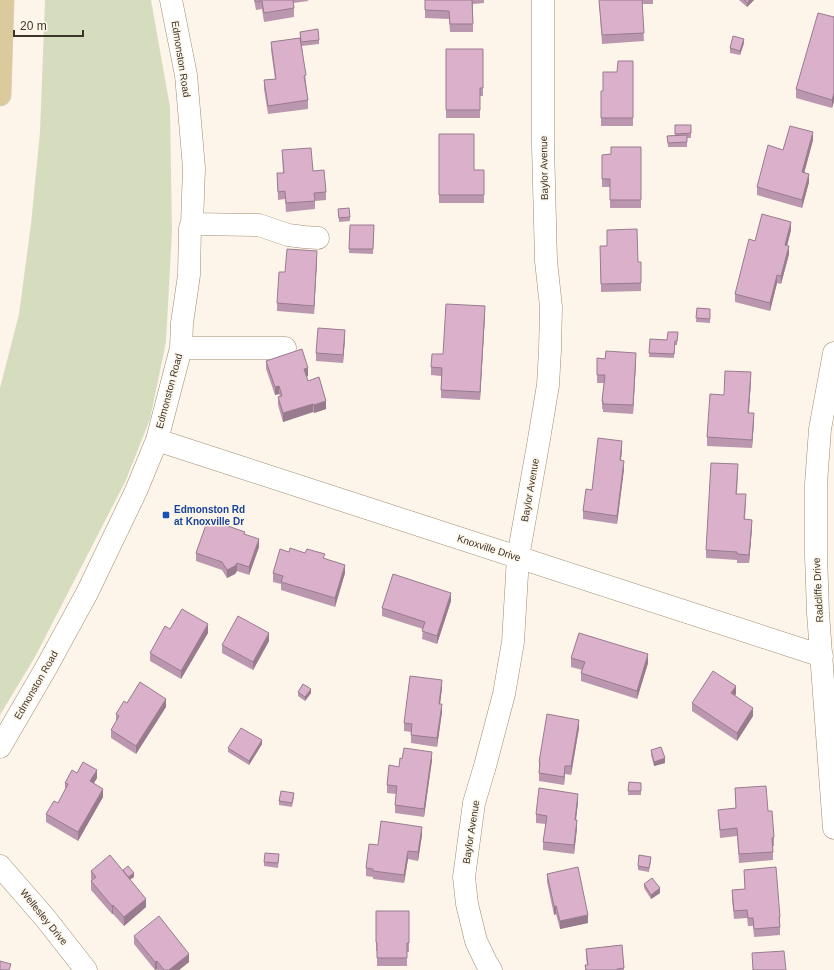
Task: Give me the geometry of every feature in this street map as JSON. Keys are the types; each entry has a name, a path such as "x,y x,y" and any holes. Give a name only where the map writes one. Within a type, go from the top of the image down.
{"main road":[{"path":"0,95 3,0"}],"street":[{"name":"Edmonston Road","path":"0,747 87,593 136,491 157,440 171,381 181,348 182,323 189,275 194,168 186,75 171,0"},
{"name":"Baylor Avenue","path":"491,970 476,941 466,904 464,877 474,803 504,694 513,642 518,557 548,385 550,307 546,261 543,152 543,0"},
{"path":"192,224 259,224 288,235 318,238"},
{"path":"181,348 285,348"},
{"name":"Radcliffe Drive","path":"834,352 820,429 816,484 818,613 834,828"},
{"name":"Knoxville Drive","path":"157,440 822,656"},
{"name":"Wellesley Drive","path":"0,866 46,919 86,970"}],"green space":[{"path":"45,0 151,0 170,107 172,231 166,342 150,419 126,480 35,657 0,715 0,388 19,314 31,224 40,132"}],"building":[{"path":"255,0 293,0 294,8 264,13 262,1 256,2"},
{"path":"425,0 472,0 473,24 450,24 449,11 425,10"},
{"path":"599,0 642,0 644,33 602,35"},
{"path":"818,13 834,17 834,93 832,100 796,89"},
{"path":"318,29 319,40 301,42 300,32"},
{"path":"733,36 744,39 740,51 730,48"},
{"path":"300,38 306,75 304,76 308,100 268,106 264,80 276,79 271,42"},
{"path":"446,49 483,49 483,88 480,88 480,110 446,110"},
{"path":"618,61 633,61 633,118 601,118 603,72 617,72"},
{"path":"675,125 691,125 691,133 675,134"},
{"path":"790,126 813,132 802,172 809,174 802,200 757,187 768,145 783,150"},
{"path":"439,134 474,134 474,170 484,170 484,195 439,195"},
{"path":"687,135 687,142 668,143 667,136"},
{"path":"611,147 641,147 641,200 610,200 610,179 602,179 602,155 611,154"},
{"path":"311,148 313,171 324,170 326,192 314,193 315,201 286,203 285,191 278,192 277,173 284,173 282,150"},
{"path":"349,208 350,217 339,218 338,209"},
{"path":"762,214 791,222 785,245 789,246 781,276 777,275 770,303 735,294 749,239 755,241"},
{"path":"350,225 374,225 373,249 349,249"},
{"path":"637,229 638,262 641,262 641,283 601,284 600,246 607,246 607,230"},
{"path":"287,249 317,251 314,306 277,303 279,272 285,272"},
{"path":"446,304 485,306 480,392 441,390 442,368 431,367 432,354 443,354"},
{"path":"697,308 710,309 710,319 696,318"},
{"path":"318,328 345,330 343,355 316,353"},
{"path":"668,332 678,332 677,341 675,341 674,354 649,353 650,339 667,340"},
{"path":"302,349 308,368 304,369 308,381 319,377 326,401 283,413 278,397 282,396 279,386 275,387 266,361"},
{"path":"606,351 636,353 633,405 603,404 602,401 605,375 597,375 597,358 605,359"},
{"path":"725,371 751,372 748,413 754,413 752,440 707,437 710,394 724,395"},
{"path":"598,438 622,441 620,460 624,461 617,516 583,511 586,489 592,490"},
{"path":"711,463 738,464 736,494 746,494 744,519 752,520 749,555 737,554 737,552 706,550"},
{"path":"208,519 245,532 244,534 259,539 249,567 237,563 235,566 227,570 222,562 196,553"},
{"path":"290,548 305,553 307,549 325,554 323,558 345,565 335,598 281,582 283,576 273,573 280,549 289,552"},
{"path":"393,574 451,593 437,636 422,631 425,622 382,608"},
{"path":"182,609 208,624 181,671 150,653 165,626 170,629"},
{"path":"238,616 269,633 253,662 222,645"},
{"path":"579,633 648,654 637,691 581,673 585,662 571,658"},
{"path":"713,671 736,686 731,693 753,708 737,733 692,703"},
{"path":"410,676 442,680 439,704 442,704 437,738 411,735 412,724 404,723"},
{"path":"140,682 166,699 136,746 111,730 119,716 116,714 124,701 127,703"},
{"path":"303,684 311,689 305,697 298,692"},
{"path":"547,714 579,720 571,766 565,766 564,777 539,773 539,762"},
{"path":"241,728 262,740 249,761 228,748"},
{"path":"661,747 665,758 654,762 651,750"},
{"path":"404,748 432,752 424,809 395,805 397,786 387,785 389,765 399,767 400,758 402,759"},
{"path":"83,762 97,770 90,781 103,789 78,832 46,814 54,801 58,803 68,784 65,783 72,770 77,773"},
{"path":"629,782 641,783 641,791 628,791"},
{"path":"766,786 768,811 772,811 774,837 772,838 773,852 739,854 737,828 720,830 718,810 736,808 735,788"},
{"path":"539,788 578,794 574,845 543,842 547,816 536,814"},
{"path":"281,791 294,793 292,803 279,801"},
{"path":"381,821 422,827 418,852 408,851 404,875 373,871 373,869 366,868 369,844 378,845"},
{"path":"265,853 279,854 278,863 264,862"},
{"path":"110,855 146,899 124,917 113,905 112,906 91,881 96,877 91,871"},
{"path":"639,855 651,857 649,868 638,866"},
{"path":"128,866 134,873 128,877 123,870"},
{"path":"578,867 588,915 560,921 556,906 554,906 547,874"},
{"path":"776,867 780,927 754,929 753,918 748,918 747,910 734,911 732,890 745,889 744,870"},
{"path":"652,878 660,888 651,895 644,884"},
{"path":"376,911 409,911 409,943 407,943 407,958 377,958"},
{"path":"159,916 189,954 169,970 164,970 157,961 155,962 134,936"},
{"path":"622,945 624,968 617,970 586,970 585,965 588,965 586,949"},
{"path":"784,951 786,970 753,970 752,953"},
{"path":"0,961 11,964 9,970 0,970"}],"place":[{"name":"Edmonston Rd at Knoxville Dr","path":"166,515"}]}
